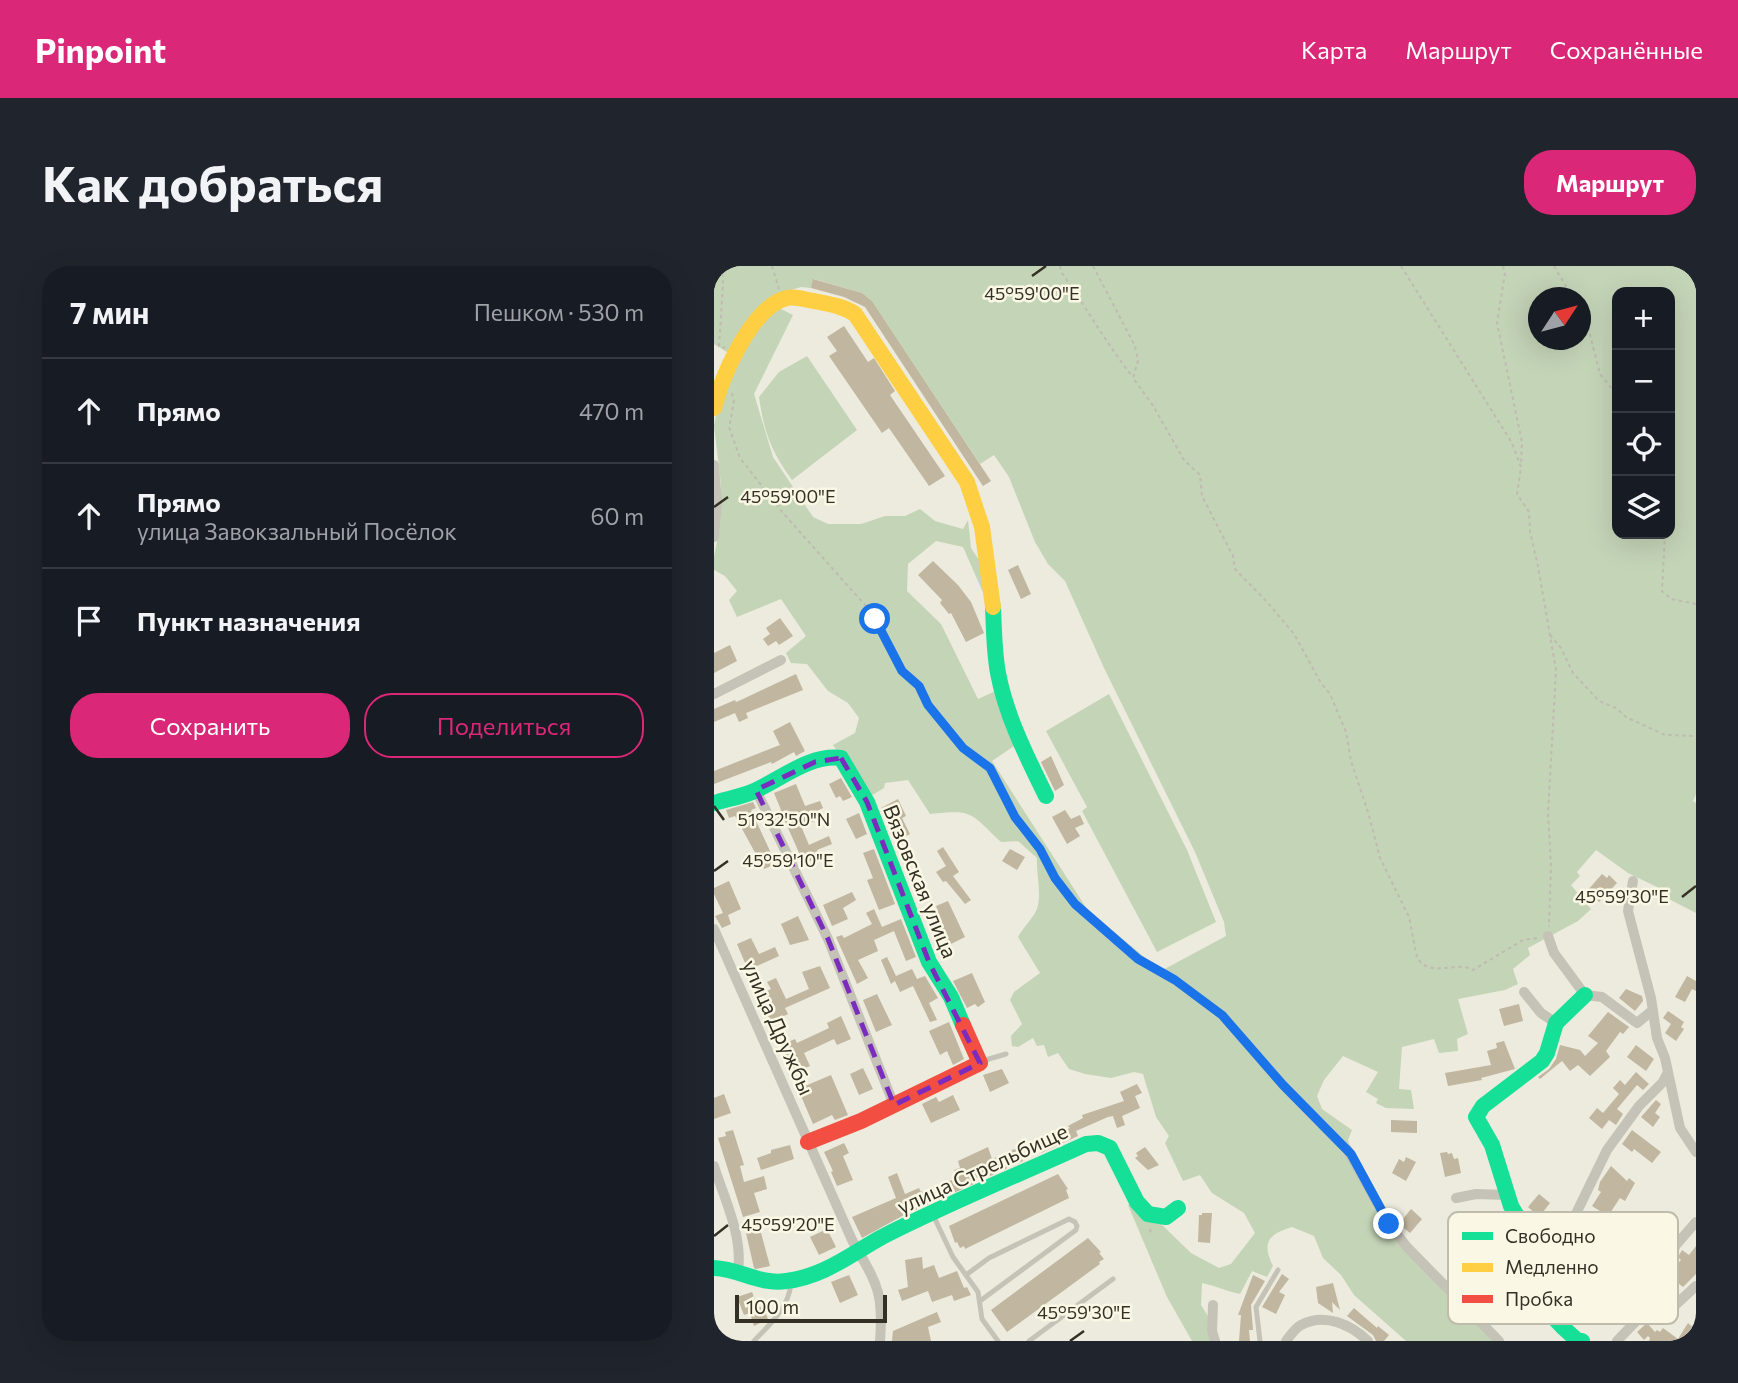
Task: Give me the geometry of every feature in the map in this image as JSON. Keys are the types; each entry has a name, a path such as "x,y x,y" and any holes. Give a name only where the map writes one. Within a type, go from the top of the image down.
{"street":[{"path":"714,408 716,394 745,337 770,308 781,300 789,297 832,304 850,310 860,318 967,482 973,496 983,536 1000,682 1012,723 1046,796"},
{"path":"714,465 718,503 714,537"},
{"path":"714,694 781,660"},
{"name":"Вязовская улица","path":"756,790 815,762 838,756 841,758 867,802 929,962 951,997 980,1063"},
{"path":"714,803 756,790 828,939 894,1105"},
{"path":"1633,881 1628,911 1653,1010 1655,1029 1665,1058 1680,1128 1696,1152"},
{"name":"улица Дружбы","path":"714,929 808,1142 859,1253 878,1286 880,1341"},
{"path":"1548,936 1554,953 1586,995 1602,997 1637,1023 1653,1010"},
{"path":"1524,992 1541,1013 1556,1023"},
{"path":"1515,1212 1492,1145 1476,1117 1477,1112 1542,1061 1547,1054 1556,1023 1586,995"},
{"path":"808,1142 860,1121 980,1063"},
{"path":"1576,1212 1606,1150 1667,1074"},
{"name":"улица Стрельбище","path":"791,1281 859,1253 881,1238 1083,1145 1098,1143 1110,1148 1137,1202 1148,1214 1166,1217 1178,1208"},
{"path":"1347,1149 1389,1224 1407,1247 1448,1289"},
{"path":"714,1166 733,1223 740,1259 738,1270"},
{"path":"1456,1198 1476,1194 1507,1195"},
{"path":"1678,1243 1696,1222"},
{"path":"714,1268 738,1270 761,1281 791,1281"},
{"path":"1678,1303 1696,1286"},
{"path":"1213,1306 1212,1331 1215,1341"},
{"path":"1286,1341 1299,1325 1317,1320 1340,1322 1353,1327 1368,1341"},
{"path":"1482,1324 1499,1341"},
{"path":"1559,1324 1579,1341"},
{"path":"1617,1341 1635,1324"}],"lane":[{"path":"980,1063 1006,1054"},
{"path":"932,1214 953,1257 978,1292 982,1319 998,1341"},
{"path":"966,1275 989,1258 1069,1219 1077,1226 1076,1230 980,1301"},
{"path":"1260,1341 1256,1307 1278,1270"},
{"path":"1029,1341 1113,1279"},
{"path":"754,1341 773,1324 790,1291 791,1281"}],"path":[{"path":"722,266 719,346 736,352"},
{"path":"772,266 781,300"},
{"path":"1060,266 1102,337 1152,404 1184,460 1200,475 1202,496 1233,556 1235,569 1294,634 1330,694 1346,732 1351,761 1368,812 1374,841 1409,918 1417,958 1437,970 1467,966 1473,970 1522,940 1548,936 1548,814 1556,670 1530,532 1529,512 1517,494 1522,442 1497,323 1505,273 1503,266"},
{"path":"1093,266 1135,346 1138,361 1133,378"},
{"path":"1401,266 1512,443 1521,467"},
{"path":"1554,266 1566,287"},
{"path":"1591,339 1600,374 1612,389"},
{"path":"724,376 734,402 729,427 740,458 783,513 875,619 902,671 919,686 928,705 958,743 990,768 1015,817 1040,849 1055,878 1075,904 1138,959 1175,980 1222,1015 1283,1085 1347,1149"},
{"path":"1665,539 1662,591 1671,599 1696,604"},
{"path":"1549,634 1561,648 1573,673 1599,701 1665,735 1696,736"}],"highlighted area":[{"path":"841,758 867,802 929,962 980,1063 894,1105 828,939 756,790 815,762"}],"green space":[{"path":"714,266 1696,266 1696,794 1693,801 1696,803 1696,913 1665,897 1659,888 1628,873 1596,850 1577,872 1580,876 1571,885 1591,909 1578,921 1528,948 1530,955 1513,969 1518,984 1505,990 1458,999 1468,1034 1457,1039 1458,1051 1439,1053 1434,1039 1402,1047 1399,1089 1411,1090 1414,1109 1386,1108 1376,1103 1378,1099 1366,1092 1378,1072 1343,1056 1324,1080 1317,1096 1322,1109 1352,1130 1348,1140 1350,1146 1386,1225 1448,1290 1448,1324 1480,1324 1496,1341 1406,1341 1354,1295 1341,1275 1323,1258 1314,1236 1292,1227 1269,1240 1269,1258 1273,1266 1267,1277 1252,1271 1240,1294 1202,1283 1201,1305 1217,1331 1219,1341 1192,1341 1167,1297 1128,1205 1141,1199 1158,1221 1191,1253 1219,1268 1231,1264 1255,1233 1244,1213 1212,1193 1200,1175 1183,1181 1165,1143 1169,1136 1156,1117 1143,1074 1134,1072 1111,1078 1069,1069 1058,1053 1048,1057 1044,1045 1037,1046 1033,1038 1018,1047 1012,1046 1011,1036 1022,1024 1010,1000 1014,992 1040,973 1018,937 1037,909 1037,858 1018,841 1001,842 970,815 955,812 930,814 908,780 885,783 884,788 869,797 833,745 855,733 859,718 848,703 828,691 807,664 791,663 786,653 806,636 781,599 737,617 729,600 737,591 725,576 714,570 720,526 721,484 714,426 720,395 727,376 771,310 781,309 793,315 754,394 773,457 813,517 828,524 861,524 885,516 905,516 920,509 935,521 963,529 968,520 971,548 985,569 989,606 963,547 936,541 908,564 907,591 941,624 978,699 998,690 1017,744 992,761 1087,909 1161,971 1226,936 1224,922 1195,852 1104,668 1065,581 1048,564 1035,542 1009,477 994,455 980,464 872,301 862,293 814,279 811,288 801,287 785,292 730,354 714,344"},
{"path":"807,356 857,430 792,480 770,441 759,397 779,372"},
{"path":"1109,694 1187,850 1216,922 1157,952 1082,811 1087,807 1046,731"}],"building":[{"path":"813,279 862,293 872,301 991,481 983,486 865,307 844,297 811,288"},
{"path":"844,326 868,362 874,358 895,391 890,395 945,476 929,486 889,428 882,433 829,356 837,351 827,337"},
{"path":"933,561 971,602 984,633 966,642 951,613 940,603 942,600 918,575"},
{"path":"1018,565 1031,594 1021,599 1008,570"},
{"path":"780,618 793,636 779,645 776,641 768,646 763,639 770,634 766,628"},
{"path":"730,645 737,661 714,673 714,653"},
{"path":"796,674 803,690 746,713 748,718 739,722 735,713 714,722 714,709 735,700 736,702"},
{"path":"790,722 805,751 796,756 794,752 772,764 771,762 714,784 714,771 780,745 773,731"},
{"path":"1051,756 1064,785 1055,791 1041,762"},
{"path":"841,778 852,797 843,801 840,796 836,798 829,784"},
{"path":"796,784 805,806 820,801 823,808 817,811 820,819 801,826 809,845 829,836 832,844 817,850 820,856 804,864 785,821 781,823 775,812 781,810 774,793"},
{"path":"898,799 906,816 902,818 910,834 896,841 881,808"},
{"path":"753,802 756,808 751,810 776,864 764,869 735,816 729,818 726,810"},
{"path":"1065,810 1071,819 1080,815 1084,824 1075,828 1080,836 1067,844 1052,817"},
{"path":"859,813 867,834 856,839 846,819"},
{"path":"943,847 959,872 953,876 971,900 965,904 936,872 946,866 937,851"},
{"path":"874,849 895,904 879,910 867,880 873,878 863,853"},
{"path":"1010,849 1025,857 1017,870 1002,861"},
{"path":"1602,874 1607,878 1609,875 1617,883 1599,902 1587,891"},
{"path":"729,881 741,909 728,915 731,924 722,928 715,916 723,913 714,888"},
{"path":"852,892 856,900 843,908 848,919 832,926 823,905"},
{"path":"948,901 965,937 945,947 930,915 938,912 936,906"},
{"path":"874,909 882,927 901,919 916,957 906,961 894,931 874,940 878,951 858,960 868,978 857,984 836,937 842,935 844,938 872,924 866,913"},
{"path":"798,916 809,940 790,945 781,924"},
{"path":"751,938 759,954 775,947 779,956 748,970 737,944"},
{"path":"887,957 896,976 912,969 917,979 925,976 938,998 929,1003 937,1020 930,1022 913,986 900,992 895,981 891,984 881,960"},
{"path":"820,966 830,988 785,1008 788,1014 771,1022 758,995 771,989 767,982 776,978 786,999 809,989 802,972"},
{"path":"972,973 985,1002 978,1007 975,1004 967,1008 953,981"},
{"path":"1687,976 1696,981 1696,991 1692,989 1685,1002 1675,997"},
{"path":"1626,989 1642,996 1643,1001 1635,1011 1619,998"},
{"path":"877,994 892,1025 876,1032 863,1000"},
{"path":"1519,1004 1523,1021 1504,1026 1499,1009"},
{"path":"1668,1011 1684,1022 1681,1027 1684,1029 1676,1041 1665,1033 1671,1024 1663,1018"},
{"path":"1608,1012 1629,1027 1623,1034 1620,1032 1606,1051 1610,1057 1590,1076 1578,1065 1570,1071 1562,1061 1540,1079 1538,1077 1549,1069 1556,1059 1560,1045 1580,1050 1585,1056 1598,1043 1588,1036"},
{"path":"841,1016 851,1039 837,1045 834,1039 804,1053 810,1066 794,1073 781,1045 795,1039 797,1043 829,1028 827,1023"},
{"path":"949,1022 964,1059 953,1065 947,1051 940,1055 929,1031"},
{"path":"1504,1041 1515,1069 1481,1078 1482,1080 1448,1086 1445,1073 1491,1065 1487,1051 1497,1048 1496,1043"},
{"path":"1636,1045 1654,1059 1646,1071 1627,1057"},
{"path":"863,1068 873,1089 859,1095 850,1074"},
{"path":"1002,1069 1009,1083 990,1092 983,1075"},
{"path":"1636,1072 1649,1084 1643,1090 1637,1085 1617,1109 1623,1114 1616,1125 1609,1120 1602,1129 1589,1118 1597,1108 1603,1113 1619,1094 1613,1088 1620,1080 1625,1085"},
{"path":"831,1075 848,1115 835,1120 832,1115 813,1124 798,1089"},
{"path":"1137,1084 1142,1093 1135,1096 1140,1108 1122,1116 1125,1125 1117,1128 1113,1116 1108,1117 1076,1131 1078,1136 1041,1153 1034,1140 1046,1134 1048,1139 1070,1128 1068,1126 1083,1118 1082,1115 1124,1101 1120,1092"},
{"path":"724,1094 731,1113 714,1119 714,1098"},
{"path":"953,1095 960,1110 931,1123 922,1104 936,1097 939,1102"},
{"path":"1656,1100 1661,1104 1655,1113 1660,1117 1653,1127 1641,1117"},
{"path":"1391,1120 1417,1121 1417,1133 1391,1132"},
{"path":"733,1130 744,1165 740,1166 744,1182 764,1176 767,1189 754,1193 760,1212 743,1217 718,1138"},
{"path":"1632,1130 1661,1152 1652,1163 1634,1149 1632,1152 1622,1144"},
{"path":"844,1143 849,1153 843,1156 853,1180 837,1186 824,1152"},
{"path":"790,1145 794,1159 761,1170 757,1158 771,1153 771,1150"},
{"path":"988,1147 992,1159 1017,1148 1023,1161 990,1176 989,1173 974,1179 976,1183 904,1215 862,1238 852,1217 896,1198 888,1177 897,1173 905,1194 919,1188 921,1192 957,1178 954,1170 960,1168 958,1161"},
{"path":"1145,1147 1159,1165 1148,1170 1135,1158 1138,1156 1136,1153"},
{"path":"1440,1153 1452,1153 1454,1159 1458,1158 1461,1173 1445,1177"},
{"path":"1406,1157 1416,1162 1406,1181 1392,1173 1399,1159 1404,1162"},
{"path":"1611,1166 1627,1181 1629,1178 1635,1183 1625,1201 1620,1198 1611,1212 1602,1212 1592,1206 1601,1192 1598,1190"},
{"path":"1058,1174 1068,1189 1069,1198 965,1249 955,1243 949,1226"},
{"path":"1539,1194 1550,1203 1543,1212 1534,1212 1528,1207"},
{"path":"1411,1209 1422,1219 1410,1233 1399,1224"},
{"path":"1212,1213 1210,1243 1198,1242 1199,1215"},
{"path":"760,1229 770,1266 756,1269 746,1233"},
{"path":"827,1229 836,1247 819,1255 810,1237"},
{"path":"1088,1238 1101,1252 1099,1253 1104,1259 1100,1264 1007,1332 991,1310"},
{"path":"1696,1246 1696,1274 1683,1287 1678,1283 1678,1263 1681,1260 1678,1257 1682,1250 1689,1255"},
{"path":"922,1257 923,1269 934,1265 939,1278 957,1271 964,1288 967,1287 971,1295 954,1301 952,1295 932,1302 928,1291 902,1301 898,1290 908,1287 905,1260"},
{"path":"1282,1274 1289,1279 1279,1292 1285,1295 1276,1314 1262,1307"},
{"path":"849,1275 858,1295 840,1303 831,1282"},
{"path":"1253,1275 1265,1281 1251,1305 1253,1330 1249,1330 1250,1341 1239,1341 1241,1315 1238,1315"},
{"path":"1333,1283 1340,1310 1332,1302 1333,1313 1318,1303 1316,1287"},
{"path":"752,1292 758,1307 763,1307 768,1319 754,1326 750,1313 744,1315 737,1297"},
{"path":"1354,1308 1389,1335 1384,1341 1376,1341 1373,1335 1347,1316"},
{"path":"937,1312 941,1322 928,1327 931,1341 892,1341 893,1331"},
{"path":"1688,1323 1696,1330 1689,1341 1649,1341 1648,1336 1644,1340 1637,1332 1648,1324 1655,1332 1660,1332 1663,1328 1678,1339"}],"traffic: fast":[{"path":"993,607 998,673 1006,705 1046,796"},
{"path":"714,803 752,792 806,764 841,758 867,802 929,962 951,997 963,1025"},
{"path":"1515,1212 1492,1145 1476,1117 1483,1106 1542,1061 1556,1023 1585,995"},
{"path":"714,1268 776,1282 812,1275 907,1225 1086,1144 1098,1143 1110,1148 1137,1202 1148,1214 1166,1217 1178,1208"},
{"path":"1560,1324 1577,1340 1582,1341"}],"traffic: slow":[{"path":"714,408 740,344 762,314 774,304 787,298 797,298 836,306 855,314 967,482 982,527 993,607"}],"traffic: jam":[{"path":"808,1142 861,1121 980,1063 963,1025"}],"route":[{"path":"875,619 902,671 919,686 928,705 958,743 990,768 1010,809 1040,849 1055,878 1075,904 1138,959 1175,980 1222,1015 1283,1085 1351,1154 1389,1224"}]}
